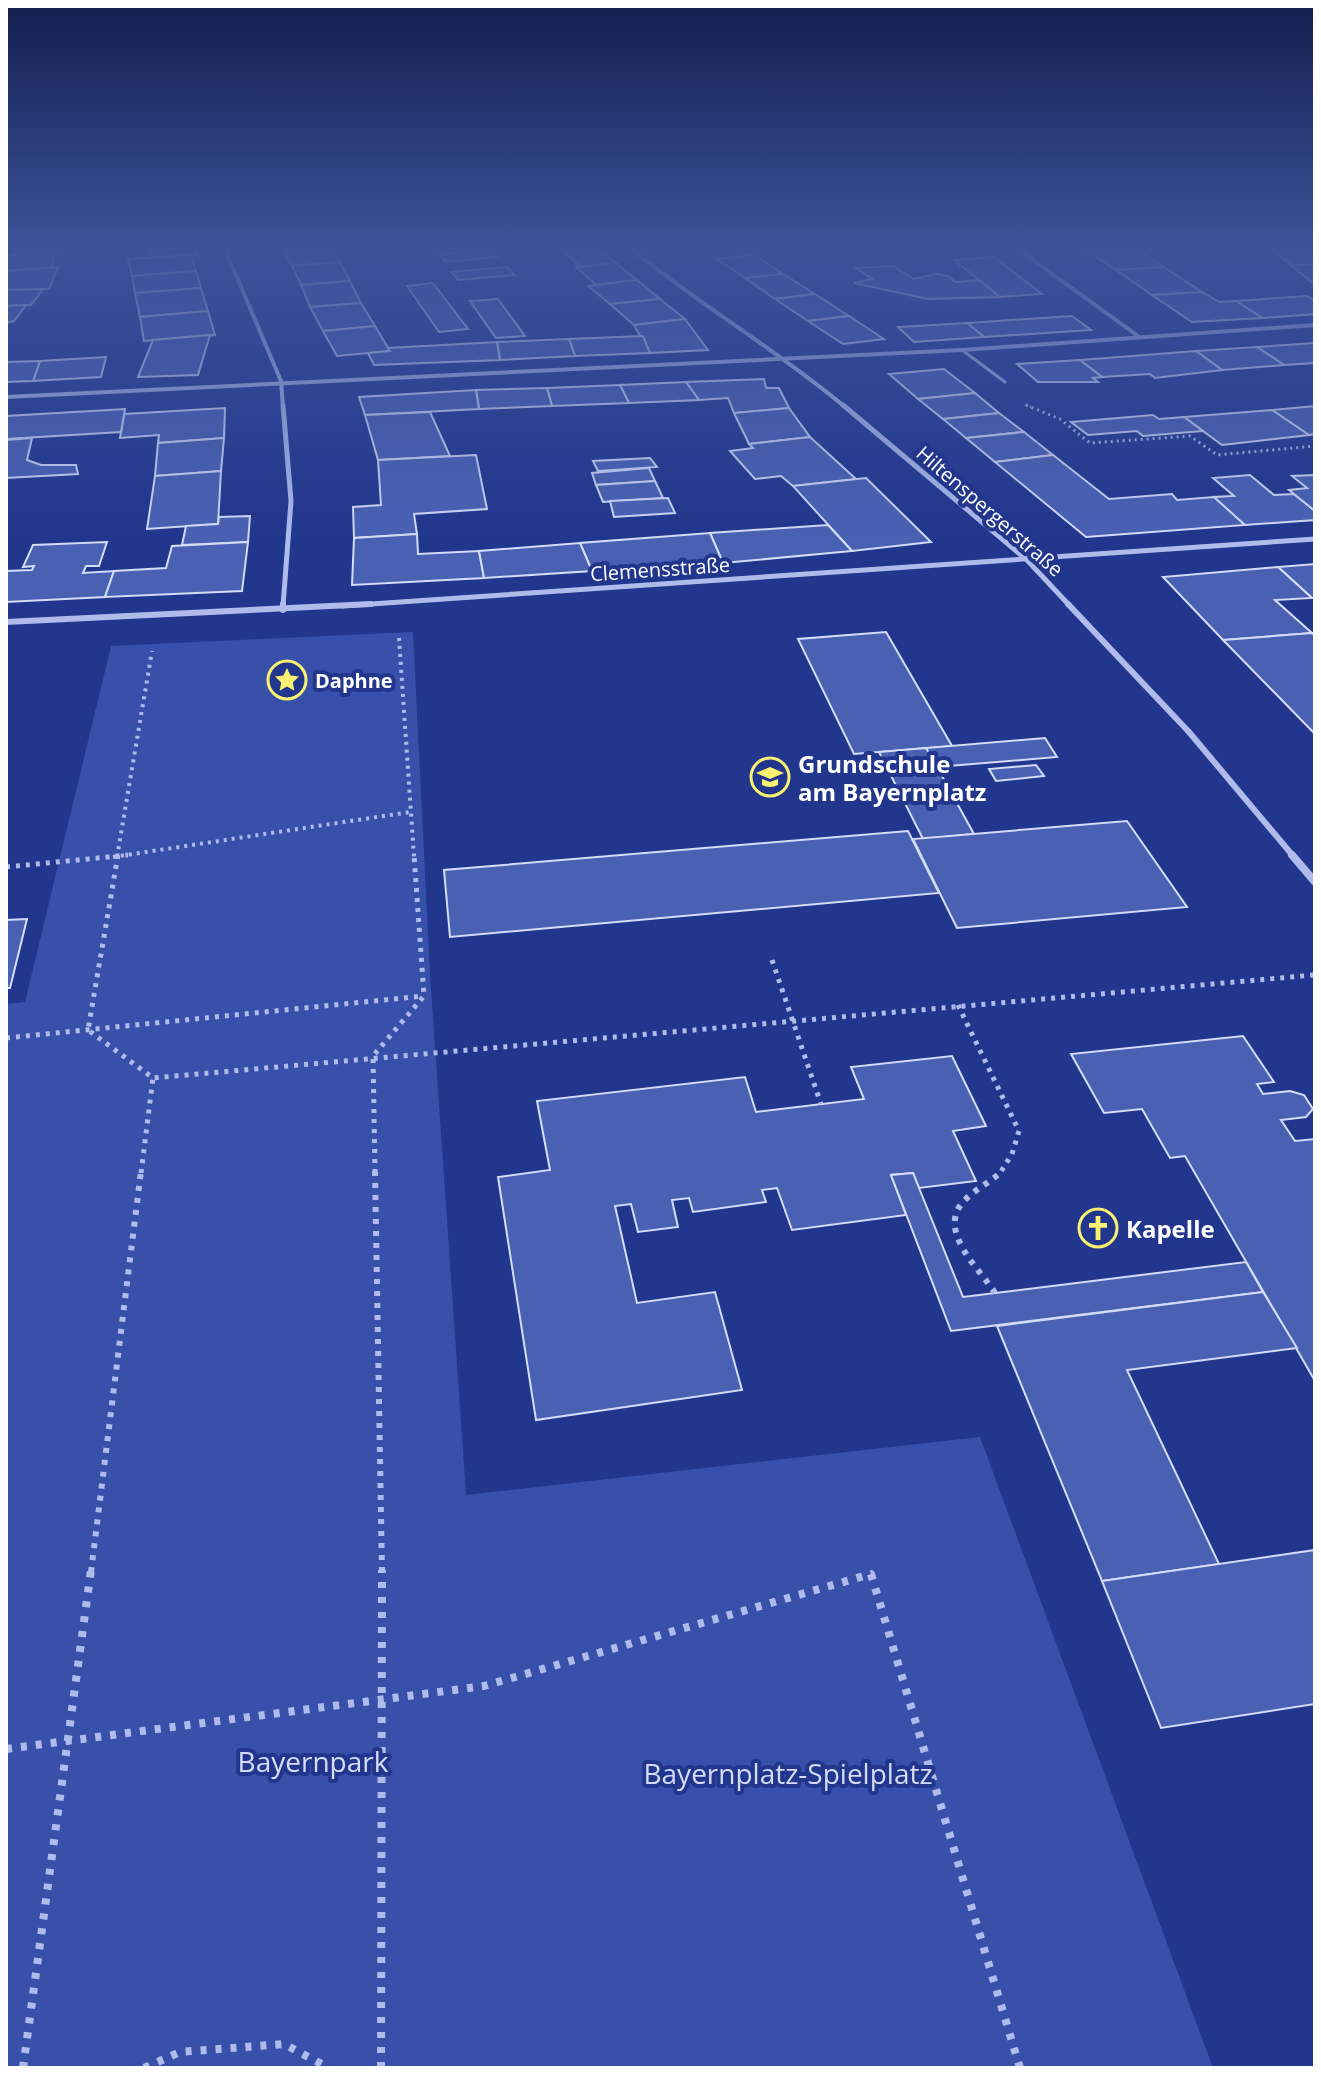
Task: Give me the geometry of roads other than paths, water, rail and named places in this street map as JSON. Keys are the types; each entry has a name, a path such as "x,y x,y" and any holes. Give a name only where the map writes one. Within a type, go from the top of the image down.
{"street":[{"path":"266,346 281,381 291,501 283,610"},
{"name":"Hiltenspergerstraße","path":"768,346 789,360 1027,560 1189,732 1315,882"},
{"path":"6,397 281,381 789,360 1015,346"},
{"name":"Clemensstraße","path":"6,622 283,610 1315,539"}],"lane":[{"path":"962,350 1005,382"}],"place":[{"name":"Daphne","path":"287,680"},
{"name":"Grundschule am Bayernplatz","path":"770,777"},
{"name":"Kapelle","path":"1098,1228"}],"park label":[{"name":"Bayernpark","path":"313,1761"},
{"name":"Bayernplatz-Spielplatz","path":"788,1773"}]}
